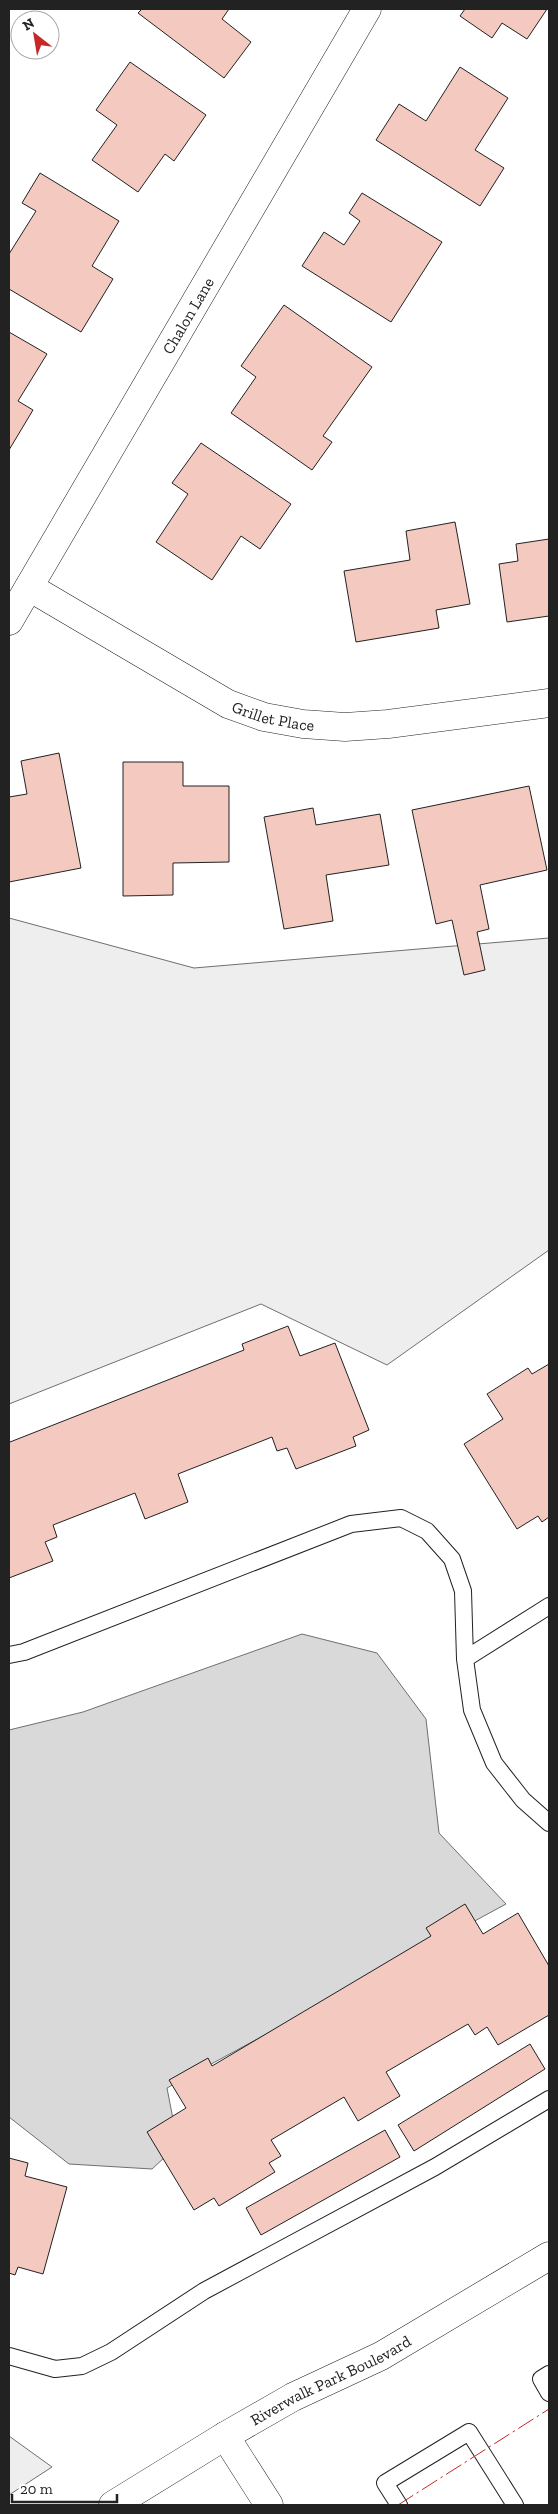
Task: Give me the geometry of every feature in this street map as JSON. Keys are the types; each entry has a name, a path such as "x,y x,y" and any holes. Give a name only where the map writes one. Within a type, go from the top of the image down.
{"street":[{"name":"Chalon Lane","path":"9,622 367,9"},
{"name":"Grillet Place","path":"29,587 228,704 264,717 303,724 345,727 388,724 549,703"},
{"name":"Riverwalk Park Boulevard","path":"113,2505 225,2436 293,2397 381,2356 549,2256"},
{"path":"225,2436 269,2505"}],"lane":[{"path":"9,1655 24,1652 351,1524 401,1518 427,1531 452,1559 463,1591 465,1658 472,1710 494,1763 523,1800 549,1823"},
{"path":"465,1658 549,1606"},
{"path":"9,2356 55,2369 82,2366 111,2352 204,2291 435,2167 549,2099"},
{"path":"549,2374 541,2379 549,2393"},
{"path":"399,2505 385,2483 469,2432 515,2505"}],"shaded area":[{"path":"9,918 194,968 549,938 549,1250 387,1365 261,1304 9,1404"},
{"path":"302,1634 377,1653 426,1719 439,1833 506,1904 167,2088 178,2145 152,2169 69,2164 9,2117 9,1730 83,1712"},
{"path":"9,2436 52,2467 9,2495"}],"building":[{"path":"142,9 229,9 222,19 251,42 224,78 138,13"},
{"path":"465,9 547,9 527,39 502,23 492,38 460,16"},
{"path":"130,62 206,115 174,161 165,154 138,192 92,160 117,125 96,110"},
{"path":"460,67 508,98 475,150 504,168 480,206 376,140 399,104 426,121"},
{"path":"40,173 119,221 92,266 113,279 81,332 9,289 9,254 36,211 22,203"},
{"path":"362,193 442,242 391,322 302,266 324,232 344,245 360,221 349,213"},
{"path":"284,305 372,367 323,436 332,442 312,470 231,413 256,377 241,366"},
{"path":"9,332 47,354 18,401 33,410 9,450"},
{"path":"201,443 291,504 260,549 241,536 212,580 156,542 188,494 172,483"},
{"path":"455,522 470,604 436,610 439,628 356,642 344,571 410,560 406,531"},
{"path":"549,539 549,616 507,622 499,564 518,561 516,544"},
{"path":"59,753 81,868 9,882 9,797 27,794 21,761"},
{"path":"123,762 183,762 183,786 229,786 229,862 173,863 173,895 123,896"},
{"path":"529,786 547,870 480,885 489,929 477,932 485,970 464,975 452,920 436,924 412,810"},
{"path":"313,808 316,825 380,814 389,865 326,875 333,921 284,929 264,817"},
{"path":"288,1326 300,1356 335,1343 369,1430 353,1437 356,1446 296,1469 287,1448 277,1451 272,1437 178,1474 188,1502 145,1519 135,1493 53,1525 57,1537 45,1542 53,1561 9,1578 9,1439 10,1442 244,1350 242,1344"},
{"path":"549,1364 549,1517 542,1522 538,1516 517,1529 464,1444 503,1419 487,1394 528,1368 532,1374"},
{"path":"465,1904 483,1934 518,1913 549,1966 549,2015 498,2045 487,2027 475,2035 468,2024 386,2072 400,2096 358,2121 344,2097 271,2140 281,2156 269,2163 275,2172 219,2206 214,2198 194,2210 147,2132 186,2108 169,2080 208,2058 212,2066 431,1936 426,1928"},
{"path":"530,2044 545,2069 414,2151 398,2125"},
{"path":"385,2130 400,2157 261,2235 246,2208"},
{"path":"9,2158 28,2163 25,2176 67,2187 43,2274 18,2267 15,2275 9,2273"}],"power":[{"path":"398,2505 549,2409"}]}
